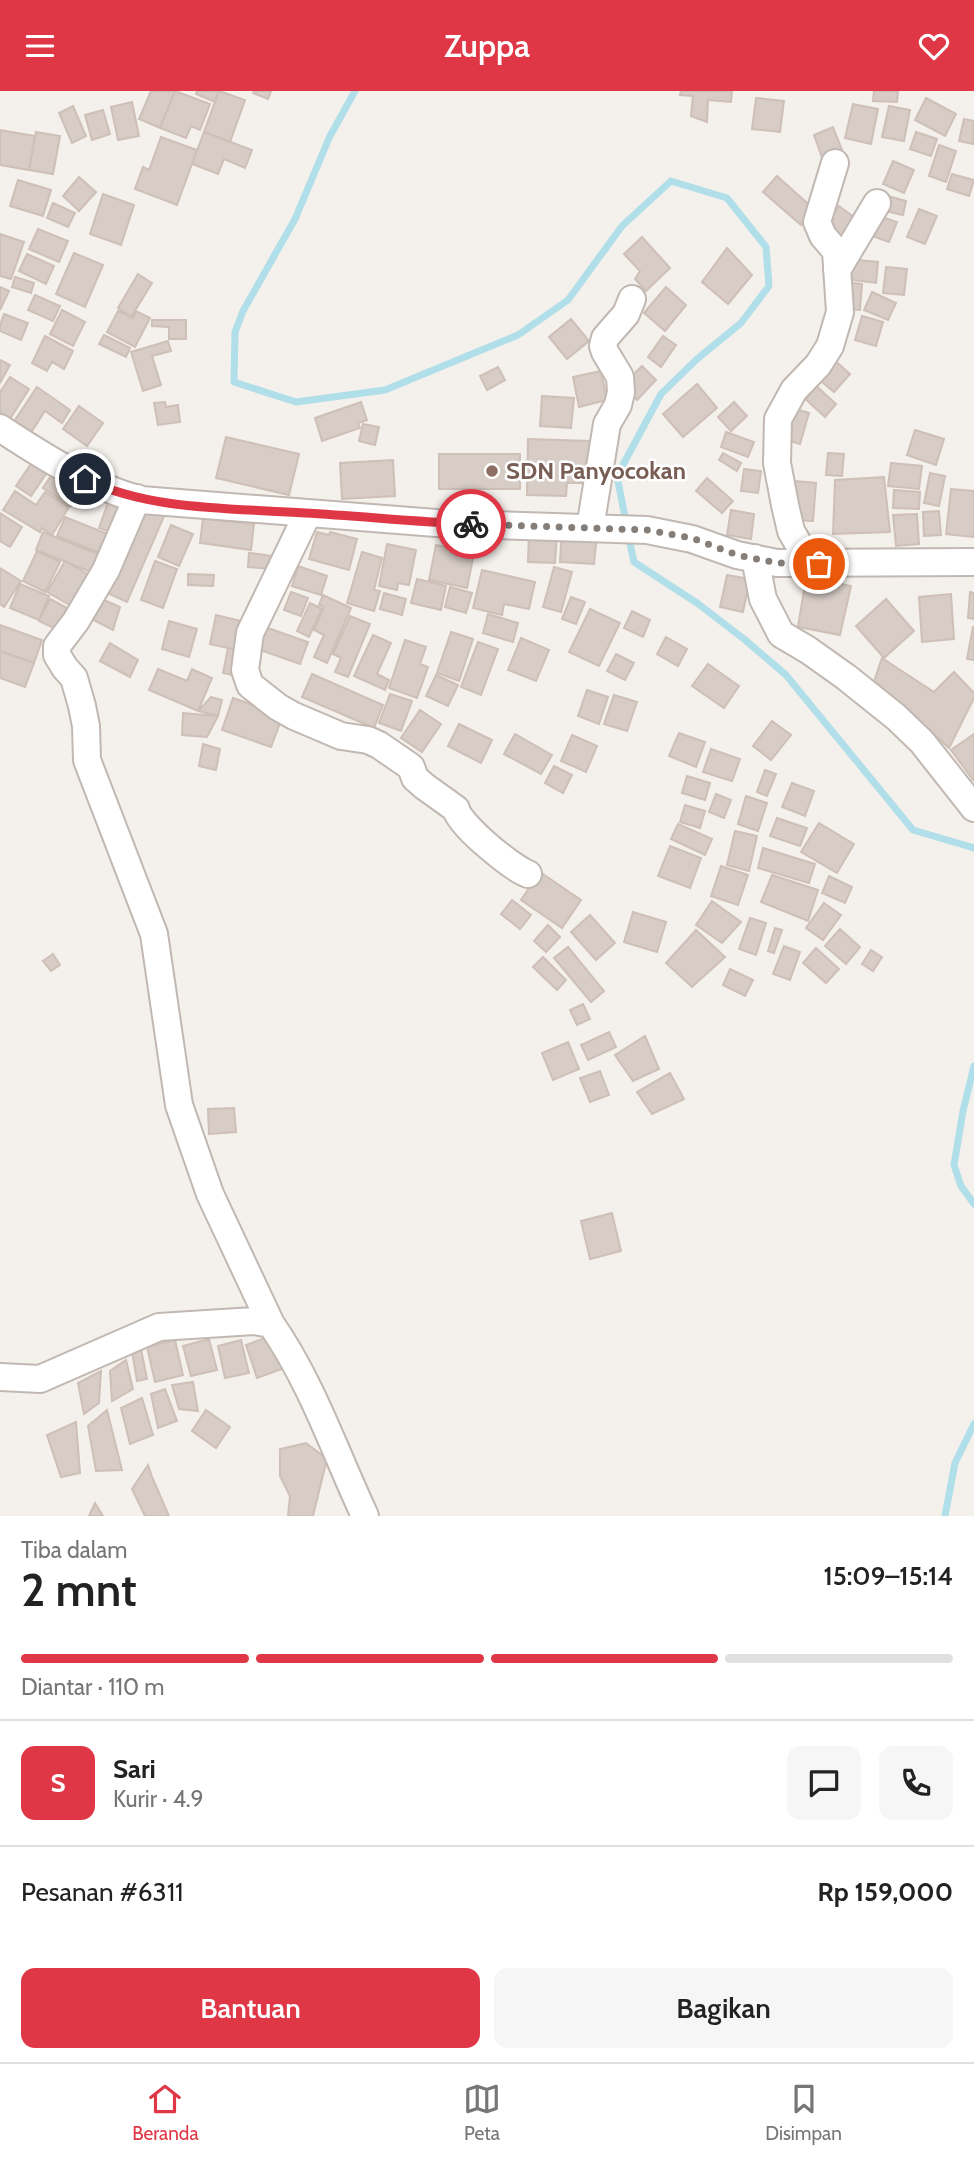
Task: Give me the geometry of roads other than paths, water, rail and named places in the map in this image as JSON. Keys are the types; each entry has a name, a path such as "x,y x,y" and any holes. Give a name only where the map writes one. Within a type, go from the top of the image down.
{"street":[{"path":"810,564 791,531 785,505 777,463 778,419 794,390 818,365 830,346 839,312 836,251 823,236 817,222 835,163"},
{"path":"837,270 877,203"},
{"path":"594,528 607,424 618,405 621,392 620,377 605,352 604,342 626,314 632,299"},
{"path":"0,428 69,471 102,487 137,498 201,506 436,523 647,530 692,538 737,555 777,563 974,562"},
{"path":"137,498 106,570 76,621 57,646 57,656 74,678 86,726 87,760 154,934 178,1105 210,1194 271,1324 309,1389 365,1516"},
{"path":"308,513 250,633 245,670 250,685 294,716 341,736 368,740 393,754 411,767 415,778 424,786 456,809 464,825 528,874"},
{"path":"755,558 762,599 781,634 836,670 896,717 922,742 974,808"},
{"path":"0,1377 40,1379 159,1327 254,1321 271,1324"}],"waterway":[{"path":"355,91 330,136 295,219 243,311 235,332 234,382 296,402 385,390 518,335 568,300 622,226 671,181 727,198 766,247 769,286 741,323 697,359 661,394 617,476 626,522"},
{"path":"628,534 634,562 697,603 786,675 913,830 974,848"},
{"path":"974,1066 954,1165 961,1186 974,1204"},
{"path":"945,1516 955,1463 974,1424"}],"place":[{"name":"SDN Panyocokan","path":"492,471"}]}
